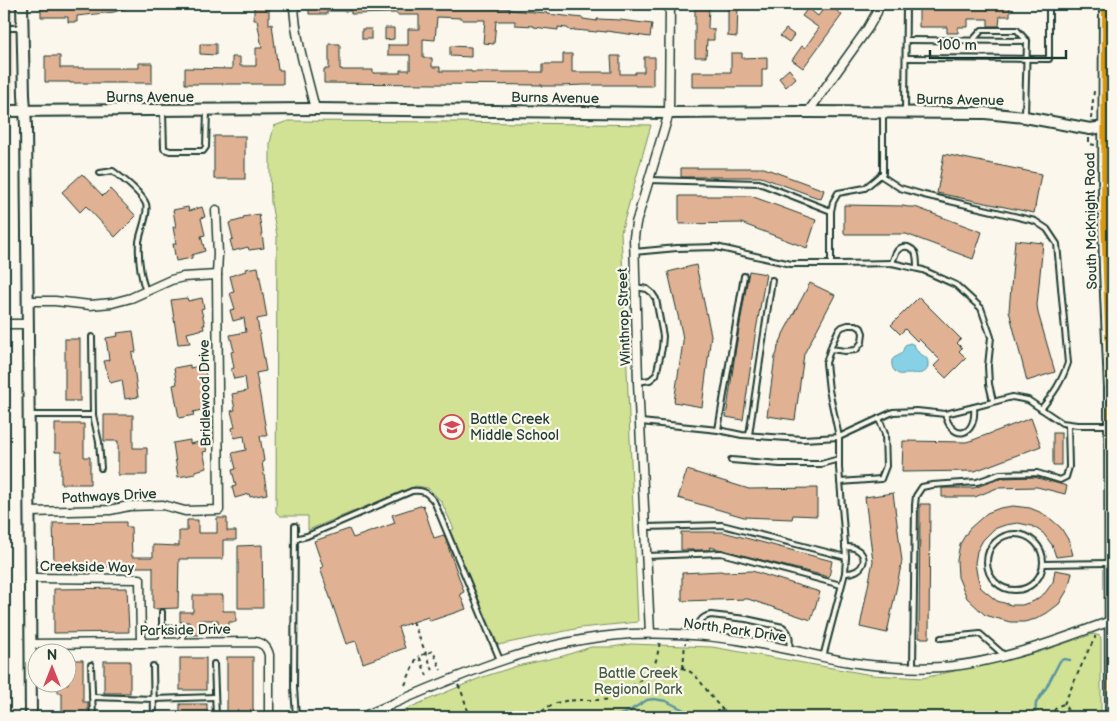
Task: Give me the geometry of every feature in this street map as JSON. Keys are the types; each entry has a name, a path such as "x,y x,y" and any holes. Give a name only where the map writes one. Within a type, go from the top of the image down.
{"street":[{"path":"22,4 31,644"},
{"path":"294,4 297,32 316,109"},
{"name":"Winthrop Street","path":"650,634 638,382 634,236 636,223 669,114 670,4"},
{"path":"808,112 868,28 877,12 879,4"},
{"name":"South McKnight Road","path":"1104,4 1110,127 1105,270 1110,388"},
{"name":"Burns Avenue","path":"4,111 316,109 669,114 808,112 991,113 1025,117 1090,130 1110,127"},
{"name":"Bridlewood Drive","path":"216,210 218,254 219,510"},
{"path":"27,301 102,305 121,301 183,277 217,275"},
{"path":"4,324 27,324"},
{"path":"1112,717 1110,388 1113,338"},
{"name":"Pathways Drive","path":"30,512 110,510 129,506 163,505 185,511 219,510"},
{"name":"Creekside Way","path":"31,578 140,579 141,643"},
{"name":"North Park Drive","path":"362,717 451,678 500,660 566,642 614,635 696,635 741,640 862,664 943,667 970,664 1027,650 1111,621"},
{"name":"Parkside Drive","path":"31,644 255,642 265,646 269,655 269,717"},
{"path":"31,694 31,717"}],"lane":[{"path":"905,113 906,4"},
{"path":"906,58 1048,59 1048,4"},
{"path":"4,28 22,28"},
{"path":"973,40 982,30 1017,30 1026,40 1025,117"},
{"path":"906,40 1026,40"},
{"path":"163,110 164,149 170,151 203,151 206,147 207,110"},
{"path":"831,264 831,211 838,193 866,188 883,173 883,113"},
{"path":"100,173 113,171 136,190 146,205 146,214 139,242 141,277 146,292"},
{"path":"880,175 900,188 1035,221 1047,229 1057,244 1068,363 1058,388 1041,409"},
{"path":"649,180 760,183 831,211"},
{"path":"634,252 716,247 791,264 892,263 923,270 956,285 981,308 990,337 988,366 989,384 993,401"},
{"path":"892,263 898,250 901,247 906,247 916,254 917,268"},
{"path":"718,430 744,276"},
{"path":"749,435 772,280"},
{"path":"635,287 647,289 656,299 663,336 656,375 650,380 638,382"},
{"path":"823,657 845,573 846,557 840,482 839,437 829,390 826,363 831,348 838,331 842,327 856,325 861,328 863,333 862,342 856,350 845,351 831,348"},
{"path":"92,337 93,415 99,442 101,468"},
{"path":"640,422 749,435 804,439 839,437 893,412 917,411 945,414 1012,397 1028,400 1062,423 1110,425"},
{"path":"945,414 947,422 952,429 960,432 968,430 972,426 975,415 974,408"},
{"path":"28,415 93,415"},
{"path":"840,482 881,479 886,466 885,434 879,418"},
{"path":"913,667 916,496 922,487 977,482 1000,474 1037,473 1060,480 1066,476 1069,467 1068,424"},
{"path":"732,460 780,464 821,464 839,459"},
{"path":"295,539 307,536 412,491 420,490 426,493 434,501 500,660"},
{"path":"646,527 722,525 846,557"},
{"path":"295,526 294,687 296,717"},
{"path":"1011,534 1030,538 1042,554 1043,564 1035,581 1027,587 1018,590 1008,589 992,579 988,570 987,560 989,551 994,543 1002,537 1011,534"},
{"path":"845,547 854,548 861,553 863,560 859,570 845,573"},
{"path":"647,556 721,553 841,585"},
{"path":"1043,564 1110,563"},
{"path":"162,612 162,643"},
{"path":"696,635 701,619 706,616 746,619 783,627 790,636 790,650"},
{"path":"162,628 182,629 183,643"},
{"path":"942,638 980,634 1005,656"},
{"path":"214,664 216,717"},
{"path":"91,665 93,717"},
{"path":"153,666 154,717"},
{"path":"92,697 154,699 215,697"}],"path":[{"path":"413,622 434,673"},
{"path":"683,668 685,634"},
{"path":"1040,717 1048,716 1058,706 1064,704 1095,638"},
{"path":"653,670 660,642"},
{"path":"405,685 417,657 433,650 441,670"},
{"path":"419,656 426,676"},
{"path":"536,717 542,709 555,703 579,700 608,700 629,690 653,670 672,666 683,668 693,673 729,717"},
{"path":"458,685 470,717"},
{"path":"1064,704 1072,717"}],"shaded area":[{"path":"4,4 13,4 13,99 4,99"}],"green space":[{"name":"Battle Creek Middle School","path":"288,121 651,125 621,232 638,622 580,628 498,645 450,531 454,529 441,501 428,488 416,486 308,530 308,516 280,516 276,512 277,235 271,203 270,143 274,126"},
{"name":"Battle Creek Regional Park","path":"1093,634 1100,636 1101,639 1101,717 387,717 480,678 517,666 563,656 591,647 612,647 631,644 712,647 872,675 923,678 1036,653"}],"water":[{"path":"910,343 927,359 927,370 916,374 899,374 893,369 892,360 902,353 905,345"}],"building":[{"path":"41,4 136,5 114,12 77,16 77,22 68,22 68,17 41,17"},
{"path":"309,4 484,5 484,8 509,8 509,10 547,13 597,21 597,19 620,20 652,24 650,37 606,31 571,31 567,28 558,27 558,30 515,25 515,21 496,21 494,44 483,43 485,20 437,17 435,40 423,39 423,58 432,58 432,67 440,67 440,71 543,72 543,64 563,64 563,54 572,54 572,72 612,72 611,56 620,56 620,74 635,74 635,72 644,72 644,57 655,57 653,86 324,83 324,69 329,69 329,44 340,44 340,69 342,70 373,70 373,73 400,73 400,70 410,70 410,55 388,55 388,45 408,45 408,29 419,29 419,15 397,15 397,13 351,14 351,11 327,11 327,14 309,14"},
{"path":"728,4 738,4 737,37 728,36"},
{"path":"919,4 1010,4 1010,16 1000,16 999,26 988,26 988,19 968,19 968,27 958,27 958,33 947,33 947,27 919,27"},
{"path":"695,5 709,6 708,29 714,29 714,40 707,40 706,57 695,57"},
{"path":"830,5 842,15 803,68 792,60 802,46 805,48 819,28 802,16 808,8 818,16 825,7 827,9"},
{"path":"254,6 269,6 269,25 272,24 278,70 283,70 283,84 185,84 185,68 232,69 232,57 240,57 240,66 256,66 256,48 262,48 257,20 254,20"},
{"path":"385,28 394,28 394,39 385,40"},
{"path":"362,29 371,29 371,39 362,39"},
{"path":"786,29 794,35 789,42 780,36"},
{"path":"200,44 216,44 216,55 200,54"},
{"path":"450,46 471,47 471,57 450,56"},
{"path":"731,53 742,53 742,58 767,57 767,69 762,69 762,87 692,87 692,72 731,72"},
{"path":"45,56 60,56 60,68 139,68 139,63 152,63 152,83 45,82"},
{"path":"789,69 796,78 786,87 779,78"},
{"path":"214,136 245,136 245,179 214,179"},
{"path":"944,154 1041,174 1034,213 937,193"},
{"path":"681,168 764,168 824,190 821,199 761,177 681,177"},
{"path":"82,174 103,196 110,189 136,216 115,237 86,206 80,212 62,192"},
{"path":"679,196 751,196 816,220 807,248 741,223 679,224"},
{"path":"844,205 915,207 982,232 973,259 906,234 844,234"},
{"path":"188,207 189,211 202,207 205,217 201,218 205,235 201,236 205,251 192,255 192,258 176,261 173,227 176,227 173,210"},
{"path":"259,214 264,248 249,250 248,247 233,251 230,240 233,239 229,223 244,219 243,217"},
{"path":"1015,240 1043,243 1037,305 1055,372 1027,381 1009,311"},
{"path":"696,265 711,335 702,407 674,402 683,342 668,272"},
{"path":"258,267 267,317 257,319 266,371 256,373 267,436 260,436 267,494 250,497 249,494 235,498 232,487 236,486 232,470 236,469 232,453 246,450 244,436 234,438 232,428 235,427 231,411 235,410 232,394 247,391 245,377 234,379 231,369 234,368 231,352 234,351 230,335 246,332 244,318 233,321 230,310 235,309 230,293 234,292 230,276 246,271 245,269"},
{"path":"749,271 766,274 743,420 726,417"},
{"path":"810,283 835,295 804,354 795,420 767,416 778,346"},
{"path":"919,297 961,339 957,343 962,348 959,351 966,358 946,378 934,366 940,360 919,339 917,341 905,329 900,334 891,325"},
{"path":"187,298 188,301 202,298 204,308 201,309 205,325 203,325 204,329 187,333 190,343 178,344 171,300"},
{"path":"133,331 136,352 132,353 138,397 125,399 122,380 110,383 104,361 109,360 106,338 118,336 117,333"},
{"path":"65,339 80,339 80,401 65,401"},
{"path":"190,365 190,368 204,365 206,376 202,376 206,392 202,393 206,409 193,412 194,415 179,418 173,385 177,384 174,368"},
{"path":"104,415 133,415 133,448 147,448 147,475 118,475 118,441 104,441"},
{"path":"1031,418 1041,446 975,471 902,472 903,441 966,442"},
{"path":"55,424 84,424 84,457 90,457 90,484 61,484 61,452 55,452"},
{"path":"1053,433 1061,433 1061,465 1053,465"},
{"path":"190,440 190,444 204,441 207,451 203,452 207,468 195,471 195,474 178,477 173,443"},
{"path":"687,470 749,489 817,488 817,516 793,515 792,519 744,517 678,498"},
{"path":"1034,477 1067,486 1065,494 1037,487 997,488 975,497 942,497 942,488 974,488 1001,478"},
{"path":"893,493 902,561 887,633 860,627 873,561 865,497"},
{"path":"920,504 930,504 929,638 919,638"},
{"path":"423,505 434,538 444,535 464,592 460,594 466,609 430,621 428,617 398,627 405,648 363,663 356,641 346,644 320,568 323,567 314,541 349,529 353,538 395,523 392,515"},
{"path":"1013,506 1030,508 1052,520 1061,528 1069,541 1073,555 1056,557 1052,545 1043,533 1032,526 1018,523 994,529 983,540 977,551 975,563 977,575 981,588 997,601 1011,605 1022,605 1034,601 1045,593 1053,582 1055,570 1072,573 1068,589 1059,604 1036,619 1024,622 1010,622 985,615 967,598 958,577 957,560 960,544 969,529 987,513"},
{"path":"217,518 227,518 227,531 236,531 236,540 223,540 223,559 179,559 178,608 153,609 153,567 60,567 59,562 54,562 53,523 126,522 126,527 131,527 132,557 153,557 153,545 179,546 179,531 187,531 187,520 198,520 198,533 217,533"},
{"path":"681,532 723,532 832,561 829,577 710,547 709,550 681,550"},
{"path":"262,545 263,608 238,608 238,546"},
{"path":"752,571 820,592 811,620 748,599 682,601 682,573"},
{"path":"127,588 129,632 54,633 54,589"},
{"path":"193,595 223,595 223,611 236,611 236,622 229,622 229,634 218,634 218,620 199,620 199,635 189,635 189,622 180,622 180,612 193,612"},
{"path":"227,657 253,657 253,717 227,717"},
{"path":"180,658 206,658 206,690 180,690"},
{"path":"78,660 83,660 83,702 88,702 88,717 62,717 62,694 78,694"},
{"path":"104,661 130,661 130,693 104,693"},
{"path":"180,704 207,704 207,717 180,717"}],"waterway":[{"path":"1035,717 1036,703 1060,661 1064,659 1070,660"},
{"path":"614,717 626,713 647,700 654,699 666,701 695,717"}],"transit line":[{"path":"1105,4 1104,217 1110,388 1111,717"}],"place":[{"name":"Battle Creek Middle School","path":"452,427"}]}
